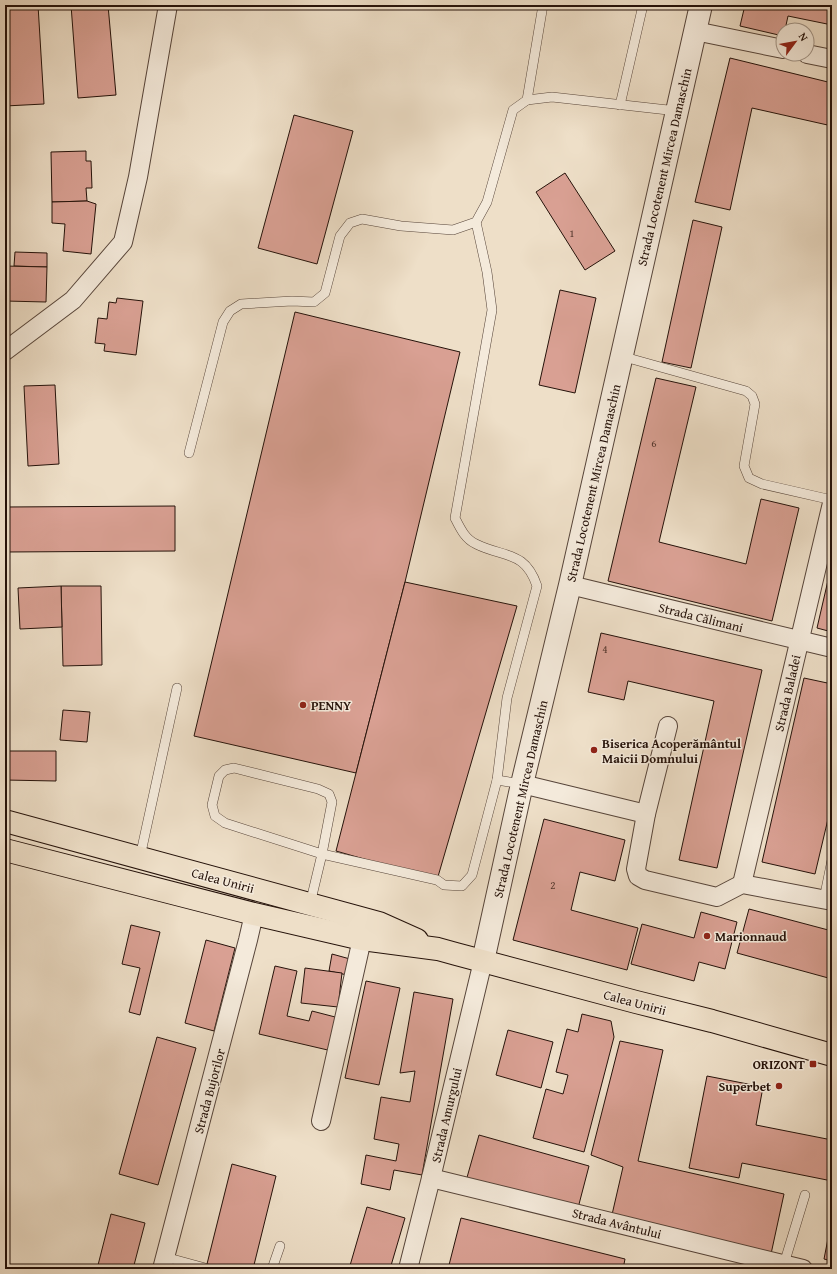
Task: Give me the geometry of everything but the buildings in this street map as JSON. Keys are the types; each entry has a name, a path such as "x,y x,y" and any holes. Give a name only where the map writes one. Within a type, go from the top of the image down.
{"main road":[{"name":"Calea Unirii","path":"5,821 380,923 438,949"},
{"name":"Calea Unirii","path":"5,850 254,914 362,939 438,949 712,1021 832,1055"}],"street":[{"path":"5,351 73,300 123,242 138,177 168,5"},
{"name":"Strada Locotenent Mircea Damaschin","path":"483,961 522,784 570,585 701,5"},
{"path":"695,31 775,47"},
{"path":"815,56 832,59"},
{"name":"Strada Baladei","path":"742,884 832,501"},
{"name":"Strada Călimani","path":"570,585 832,648"},
{"path":"668,726 646,814 636,869 638,876 645,880 717,897 742,884 828,900"},
{"path":"522,784 646,814"},
{"name":"Strada Bujorilor","path":"163,1263 254,914"},
{"path":"321,1122 362,939"},
{"name":"Strada Amurgului","path":"408,1269 483,961"},
{"name":"Strada Avântului","path":"431,1178 802,1269"}],"lane":[{"path":"527,100 543,5"},
{"path":"620,105 643,5"},
{"path":"310,904 322,854 332,802 329,794 318,788 234,768 225,770 219,776 212,804 215,816 225,823 322,854 437,880 444,885 462,886 472,875 497,780 507,698 536,595 537,586 534,576 529,568 518,558 475,544 462,533 455,518 492,310 487,272 476,222 487,202 513,110 527,100 552,97 677,111"},
{"path":"189,453 223,322 230,311 241,304 292,301 314,302 325,293 340,236 350,223 362,219 401,226 453,230 476,222"},
{"path":"622,356 746,391 752,396 755,404 744,466 750,478 762,484 832,501"},
{"path":"140,857 177,688"},
{"path":"497,780 522,784"},
{"path":"828,900 832,860"},
{"path":"784,1264 805,1195"},
{"path":"272,1269 280,1246"},
{"path":"163,1263 209,1269"}],"place":[{"name":"PENNY","path":"303,705"},
{"name":"Biserica Acoperământul Maicii Domnului","path":"594,750"},
{"name":"Marionnaud","path":"707,936"},
{"name":"ORIZONT","path":"813,1064"},
{"name":"Superbet","path":"779,1086"}]}
